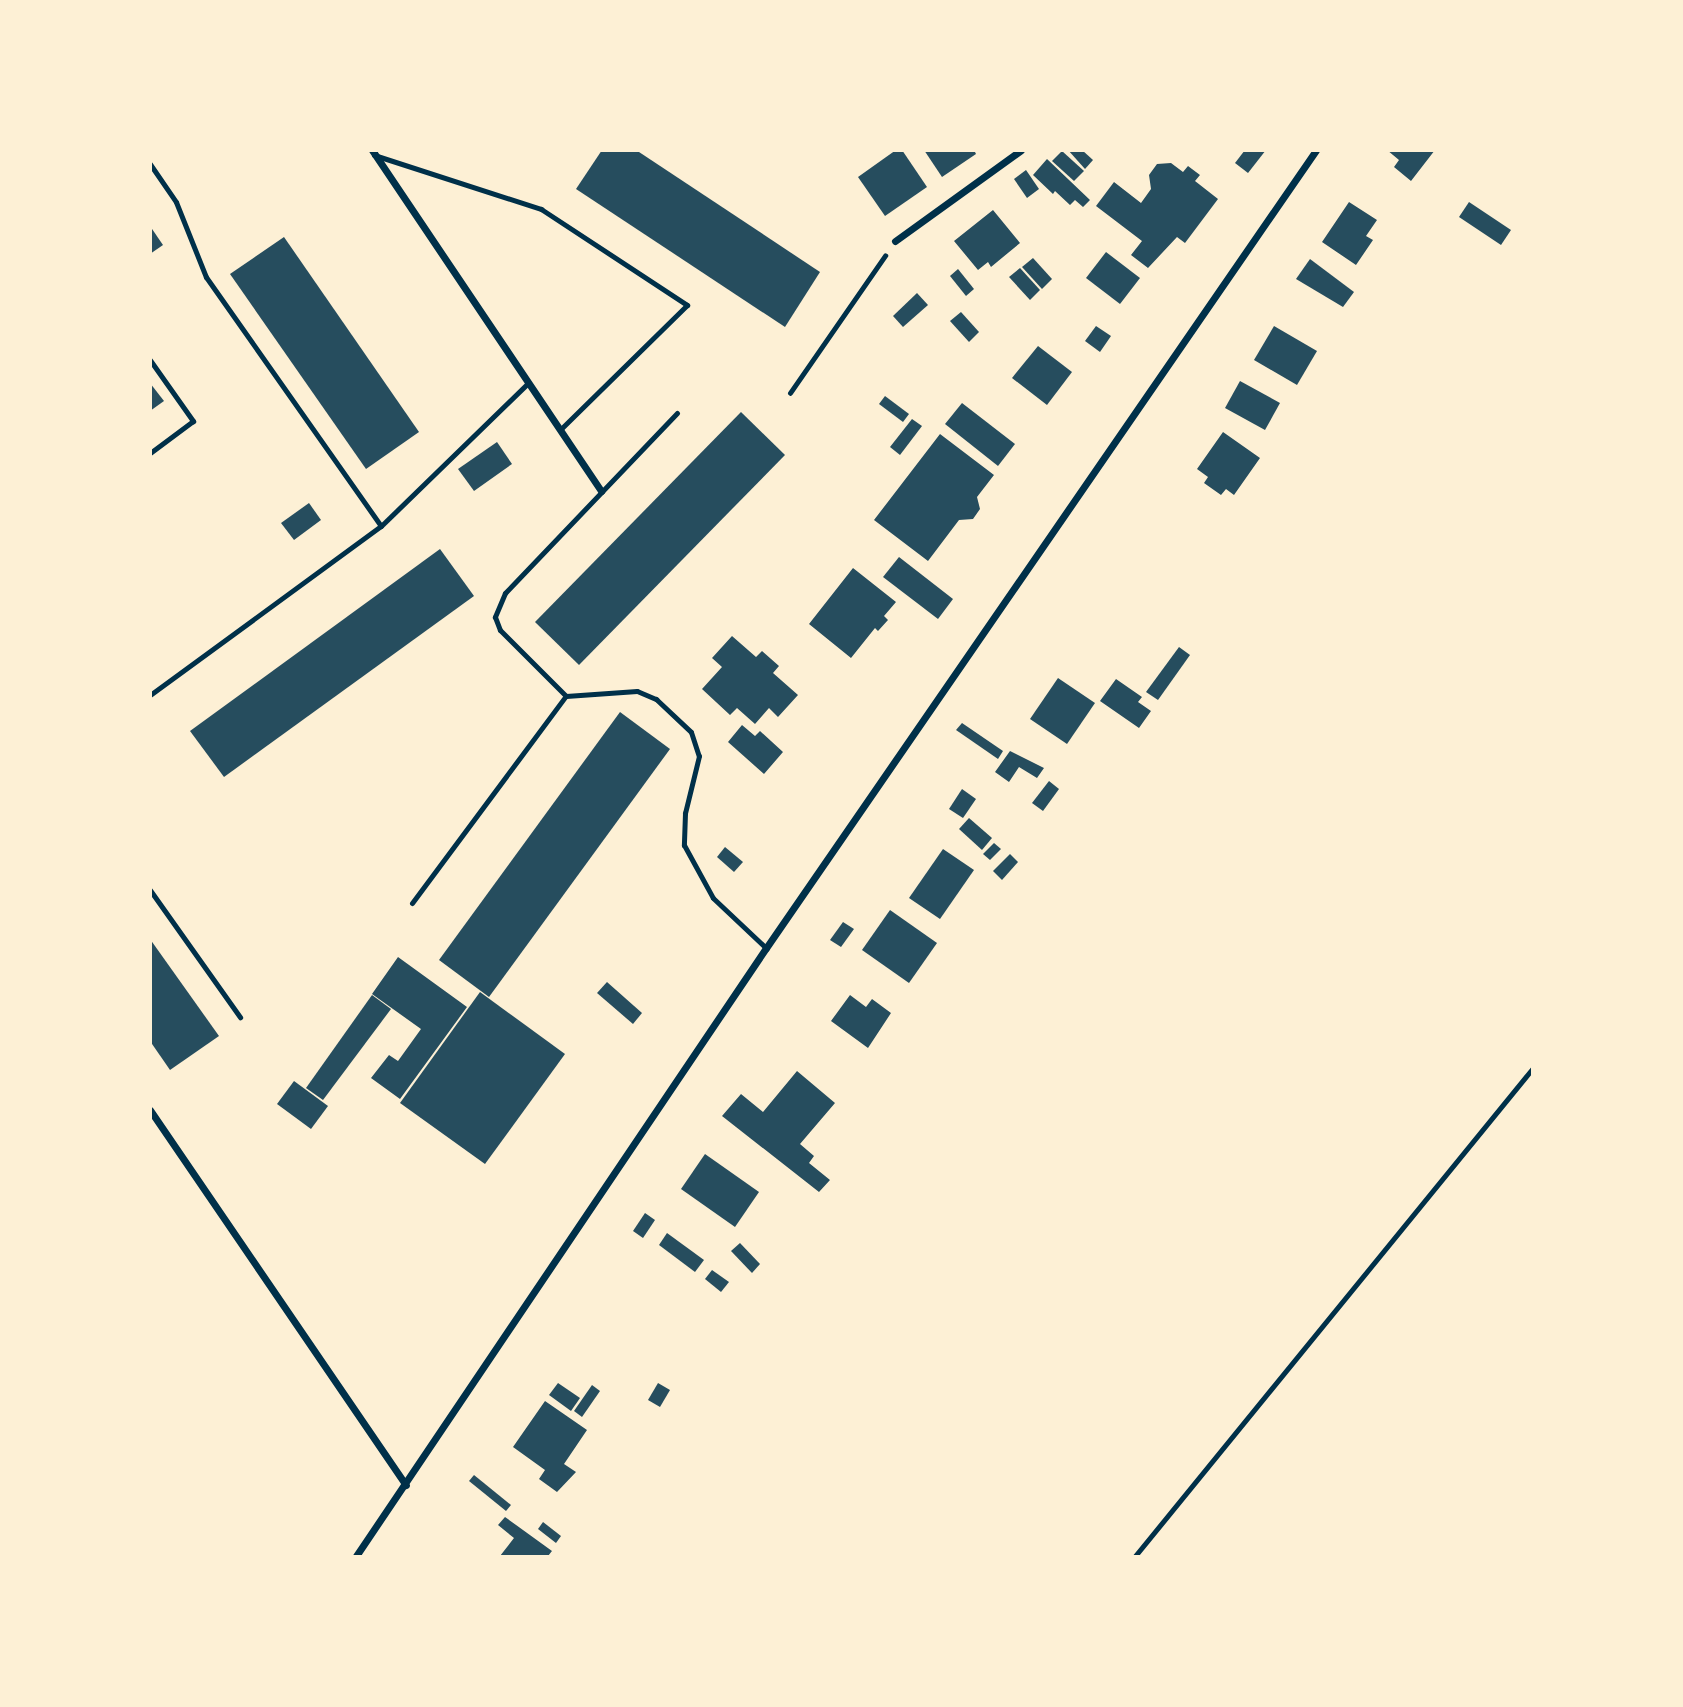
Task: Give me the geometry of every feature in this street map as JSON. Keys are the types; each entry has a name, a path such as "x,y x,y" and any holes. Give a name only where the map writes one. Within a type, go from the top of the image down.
{"street":[{"path":"895,241 1021,150"},
{"path":"356,1556 766,948 1316,150"},
{"path":"373,153 601,491"},
{"path":"150,1110 406,1485"}],"lane":[{"path":"373,153 514,196 541,209 687,305 560,430"},
{"path":"150,164 176,202 206,278 381,526"},
{"path":"150,360 193,421 150,453"},
{"path":"150,695 381,526 529,382"},
{"path":"677,413 505,593 495,617 500,630 566,696 636,691 656,699 691,732 699,756 685,813 684,845 713,898 766,948"},
{"path":"412,903 566,696"},
{"path":"150,890 240,1017"},
{"path":"1135,1556 1532,1069"}],"path":[{"path":"790,393 895,241"}],"building":[{"path":"602,150 636,150 820,272 785,327 576,189"},
{"path":"896,150 902,150 927,187 885,216 858,177"},
{"path":"924,150 974,150 976,154 942,177"},
{"path":"1068,150 1082,150 1093,160 1085,169"},
{"path":"1245,150 1266,150 1248,173 1235,163"},
{"path":"1387,150 1435,150 1411,181 1394,167 1399,160"},
{"path":"1062,151 1084,171 1074,181 1052,161"},
{"path":"1047,159 1090,200 1083,207 1075,200 1070,205 1055,191 1053,194 1033,175"},
{"path":"1171,163 1183,172 1188,166 1200,175 1195,181 1218,199 1185,243 1177,237 1148,268 1131,255 1142,241 1096,206 1114,182 1141,203 1151,189 1149,175 1157,164"},
{"path":"1026,170 1039,189 1027,198 1014,179"},
{"path":"1349,202 1377,220 1366,236 1373,240 1356,265 1322,242"},
{"path":"1469,202 1511,230 1501,245 1459,217"},
{"path":"993,210 1020,243 991,267 988,262 978,270 954,241"},
{"path":"150,226 163,245 150,254"},
{"path":"284,237 419,432 366,469 230,274"},
{"path":"1106,252 1140,278 1120,304 1086,278"},
{"path":"1033,258 1052,279 1042,289 1022,267"},
{"path":"1310,259 1354,292 1343,307 1296,279"},
{"path":"1020,268 1040,290 1030,300 1009,277"},
{"path":"958,269 974,289 966,296 950,276"},
{"path":"917,293 928,305 903,327 893,316"},
{"path":"961,312 979,332 969,342 950,321"},
{"path":"1096,326 1111,336 1100,352 1085,341"},
{"path":"1274,326 1317,351 1297,385 1254,360"},
{"path":"1038,346 1072,372 1047,405 1012,378"},
{"path":"1240,381 1280,403 1265,430 1225,408"},
{"path":"150,383 164,401 150,411"},
{"path":"885,396 909,414 903,422 879,404"},
{"path":"962,403 1015,444 998,466 945,424"},
{"path":"741,412 785,455 579,665 535,622"},
{"path":"912,419 922,426 900,455 890,447"},
{"path":"1223,432 1260,458 1234,495 1226,489 1221,495 1204,483 1208,477 1197,469"},
{"path":"940,434 994,475 977,497 980,509 973,519 959,520 928,561 874,520"},
{"path":"497,442 512,464 474,491 458,469"},
{"path":"309,503 321,520 294,540 281,523"},
{"path":"440,549 474,596 224,777 190,731"},
{"path":"899,557 953,599 938,619 883,577"},
{"path":"853,568 896,602 884,616 888,620 878,631 875,628 851,658 809,624"},
{"path":"732,636 756,657 762,651 779,666 773,673 798,695 778,717 769,708 755,724 737,708 730,715 702,689 722,667 712,658"},
{"path":"1179,647 1190,655 1158,700 1146,692"},
{"path":"1058,678 1095,703 1067,744 1030,719"},
{"path":"1116,679 1142,697 1138,702 1151,711 1139,728 1100,701"},
{"path":"620,712 670,749 489,997 439,960"},
{"path":"962,723 1003,751 998,759 956,730"},
{"path":"742,725 755,736 760,731 783,752 764,774 728,742"},
{"path":"1010,751 1044,768 1037,778 1019,767 1009,782 995,772"},
{"path":"1049,781 1059,789 1043,811 1032,803"},
{"path":"962,789 976,799 963,818 949,809"},
{"path":"969,818 992,838 982,850 959,829"},
{"path":"994,843 1001,849 990,860 983,854"},
{"path":"725,847 743,862 734,872 717,857"},
{"path":"943,849 974,870 940,919 909,898"},
{"path":"1010,854 1018,862 1002,880 993,871"},
{"path":"890,910 937,943 909,983 862,950"},
{"path":"843,922 854,929 841,947 830,940"},
{"path":"150,939 219,1036 170,1070 150,1041"},
{"path":"398,957 467,1007 400,1099 371,1078 389,1055 398,1061 421,1029 372,994"},
{"path":"607,982 642,1013 633,1024 597,993"},
{"path":"480,992 565,1054 485,1164 400,1103"},
{"path":"372,995 391,1009 323,1100 306,1088"},
{"path":"850,995 866,1007 872,999 891,1013 868,1048 831,1021"},
{"path":"797,1071 835,1103 800,1144 814,1156 809,1163 830,1180 819,1192 722,1116 741,1094 763,1112"},
{"path":"294,1081 328,1106 311,1129 277,1104"},
{"path":"705,1154 759,1192 735,1227 681,1189"},
{"path":"645,1213 655,1220 643,1238 633,1231"},
{"path":"667,1233 704,1260 695,1272 659,1245"},
{"path":"740,1243 760,1264 752,1273 731,1251"},
{"path":"712,1270 729,1282 721,1292 705,1279"},
{"path":"558,1383 580,1398 571,1411 549,1395"},
{"path":"658,1383 670,1390 660,1407 648,1400"},
{"path":"592,1385 600,1391 582,1417 574,1411"},
{"path":"545,1401 587,1430 564,1464 576,1472 557,1492 539,1479 545,1470 513,1447"},
{"path":"474,1475 511,1505 506,1511 469,1481"},
{"path":"505,1517 552,1551 548,1556 500,1556 514,1538 498,1525"},
{"path":"543,1522 561,1536 556,1543 538,1529"}]}
